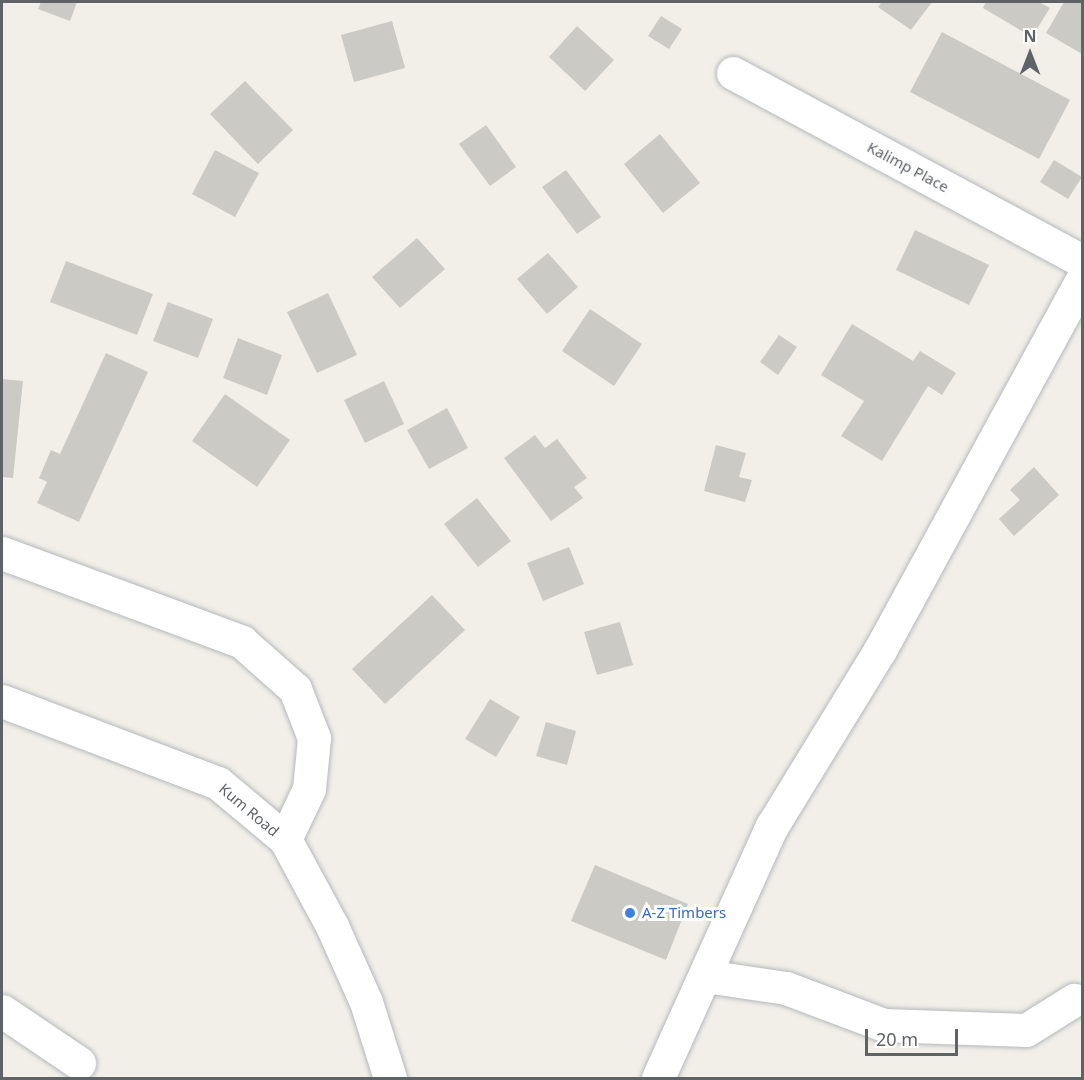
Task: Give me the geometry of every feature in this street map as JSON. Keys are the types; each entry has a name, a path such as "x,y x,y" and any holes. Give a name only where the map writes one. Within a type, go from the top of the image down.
{"street":[{"name":"Kalimp Place","path":"733,74 1083,261"},
{"path":"658,1078 772,826 880,650 1083,280"},
{"path":"2,553 242,642 295,689 314,738 309,789 285,839"},
{"name":"Kum Road","path":"2,702 218,783 285,839 332,926 366,1002 390,1078"},
{"path":"705,976 786,988 884,1025 1026,1030 1074,1000"},
{"path":"2,1011 79,1063"}],"building":[{"path":"41,2 77,2 70,21 38,9"},
{"path":"882,2 932,2 911,30 878,7"},
{"path":"986,2 1039,2 1050,8 1032,37 983,8"},
{"path":"1064,2 1082,2 1082,54 1046,33"},
{"path":"661,16 682,29 669,49 648,36"},
{"path":"392,21 405,68 354,82 341,35"},
{"path":"577,26 614,60 585,91 549,57"},
{"path":"942,32 1070,100 1039,159 910,92"},
{"path":"245,81 293,130 258,164 210,114"},
{"path":"486,125 516,167 490,186 459,144"},
{"path":"660,134 700,183 663,213 624,164"},
{"path":"215,150 259,173 235,217 192,194"},
{"path":"1054,160 1082,177 1068,199 1040,182"},
{"path":"566,170 601,217 577,234 542,187"},
{"path":"915,230 989,265 969,305 896,270"},
{"path":"417,238 445,269 400,308 372,277"},
{"path":"548,253 578,287 547,314 517,279"},
{"path":"66,261 153,294 137,335 50,302"},
{"path":"328,293 357,355 317,373 287,312"},
{"path":"168,302 213,319 198,358 153,341"},
{"path":"590,309 642,344 614,386 562,351"},
{"path":"852,324 913,361 920,351 956,373 942,395 928,386 882,461 841,436 864,401 821,375"},
{"path":"779,335 797,347 778,375 760,362"},
{"path":"238,338 282,355 267,395 223,378"},
{"path":"106,353 148,372 79,522 37,503 47,482 39,478 51,450 60,454"},
{"path":"2,379 23,381 13,478 2,477"},
{"path":"384,381 404,424 365,443 344,400"},
{"path":"225,394 290,440 257,487 192,441"},
{"path":"447,408 468,448 429,469 407,430"},
{"path":"535,435 545,448 557,439 587,478 574,487 583,498 551,521 504,458"},
{"path":"716,445 746,453 739,477 752,480 745,502 704,491"},
{"path":"1034,467 1059,495 1014,536 999,519 1020,500 1010,490"},
{"path":"477,498 511,541 478,567 444,524"},
{"path":"569,547 584,584 543,601 527,563"},
{"path":"432,595 465,630 385,704 352,669"},
{"path":"620,622 633,665 597,675 584,632"},
{"path":"490,699 520,717 496,757 465,739"},
{"path":"546,722 576,731 567,765 536,756"},
{"name":"A-Z Timbers","path":"595,865 688,904 666,960 571,921"}],"place":[{"name":"A-Z Timbers","path":"630,913"}]}
